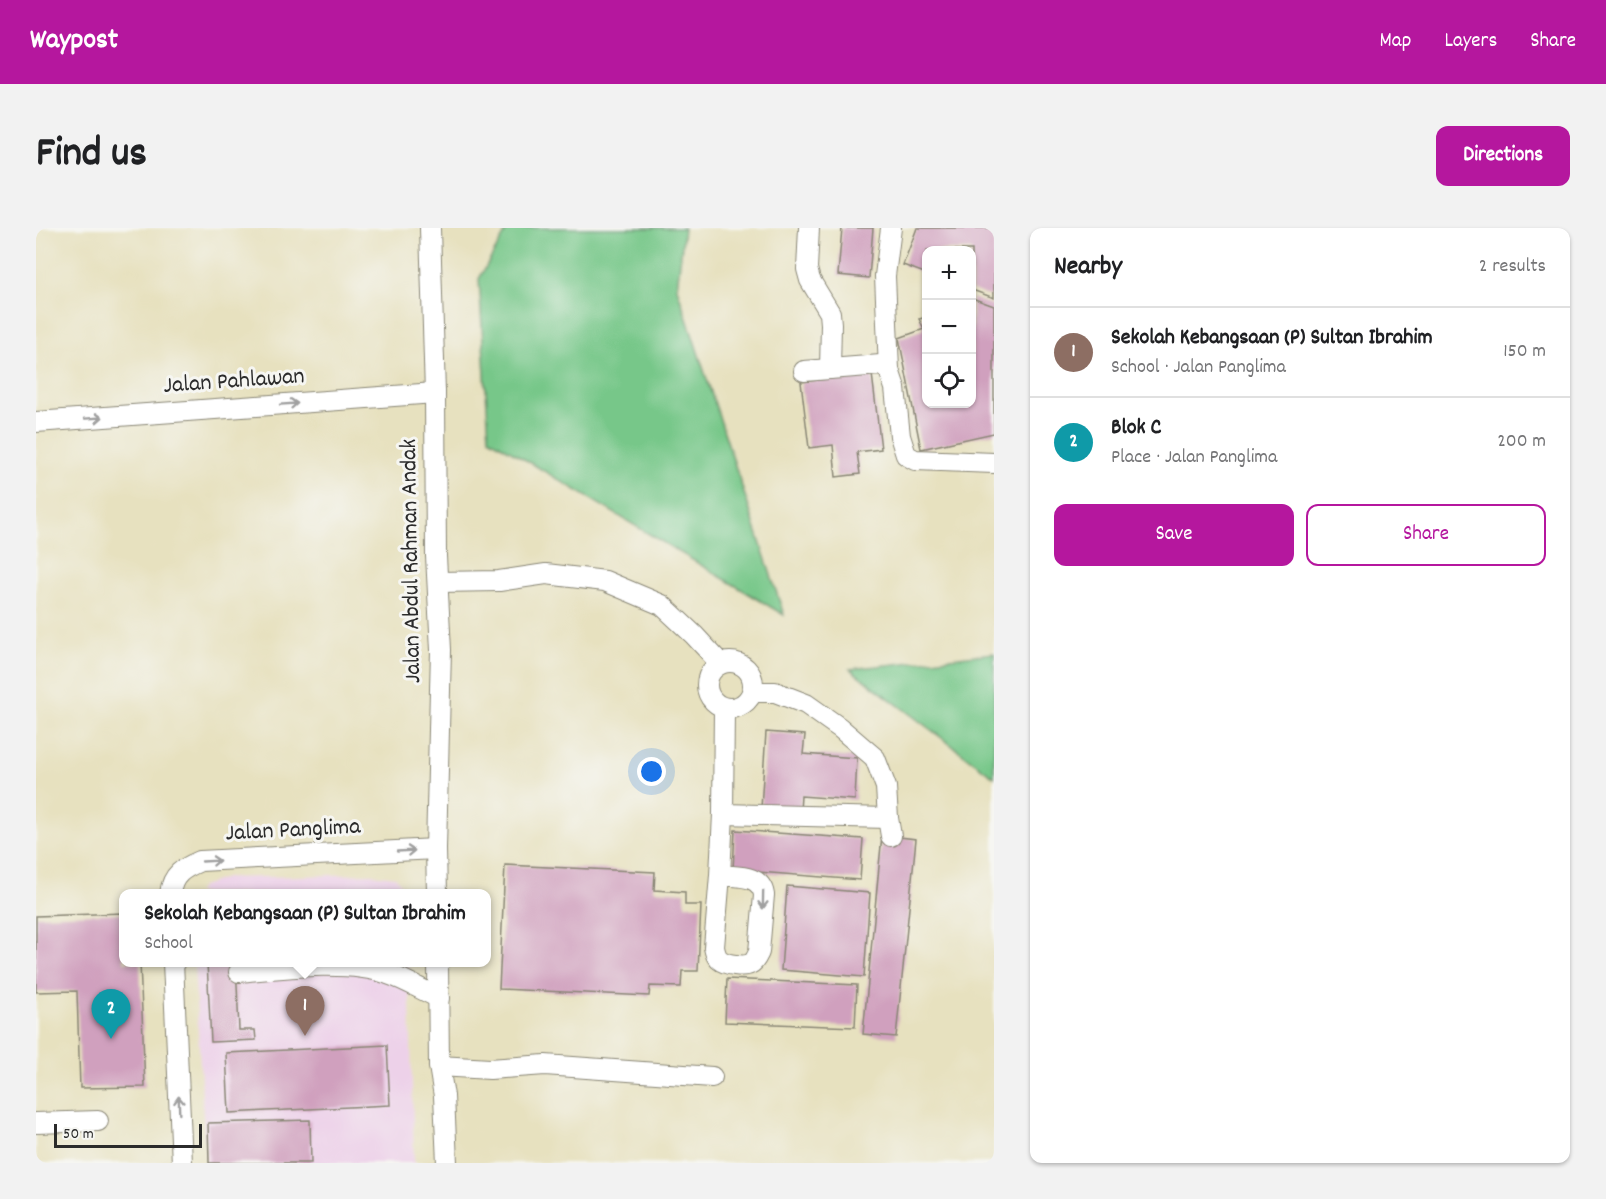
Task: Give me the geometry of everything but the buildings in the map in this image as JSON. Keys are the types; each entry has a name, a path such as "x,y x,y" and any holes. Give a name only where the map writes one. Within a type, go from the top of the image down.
{"street":[{"name":"Jalan Abdul Rahman Andak","path":"430,228 435,393 436,556 441,684 437,889"},
{"path":"809,228 807,269 810,280 830,313 830,369"},
{"path":"891,228 885,276 889,370 896,388 900,436 906,455 915,460 994,463"},
{"path":"804,371 881,365 889,370"},
{"name":"Jalan Pahlawan","path":"36,422 435,393"},
{"path":"438,582 499,581 546,574 605,581 662,605 694,634 720,663"},
{"path":"731,661 741,664 750,671 753,682 752,692 747,701 736,708 724,708 709,696 706,687 707,677 720,663 731,661"},
{"path":"723,814 890,827 886,787 875,758 840,728 806,704 775,692 752,692"},
{"path":"720,875 724,708"},
{"name":"Jalan Panglima","path":"170,889 175,878 184,868 200,861 436,849"},
{"path":"173,967 182,1163"},
{"path":"239,972 307,967"},
{"path":"357,967 387,973 439,998"},
{"path":"438,967 439,1066 444,1096 447,1163"},
{"path":"439,1066 490,1069 545,1065 712,1077"},
{"path":"36,1123 98,1121"}],"shaded area":[{"path":"371,874 396,877 404,889 200,889 202,886 226,878"},
{"path":"194,967 409,967 414,1163 206,1163"}],"green space":[{"path":"508,228 684,228 677,288 784,615 489,438 479,279"},
{"path":"994,653 994,777 850,669"}],"place":[{"name":"Sekolah Kebangsaan (P) Sultan Ibrahim","path":"305,1036"},
{"name":"Blok C","path":"111,1039"}]}
